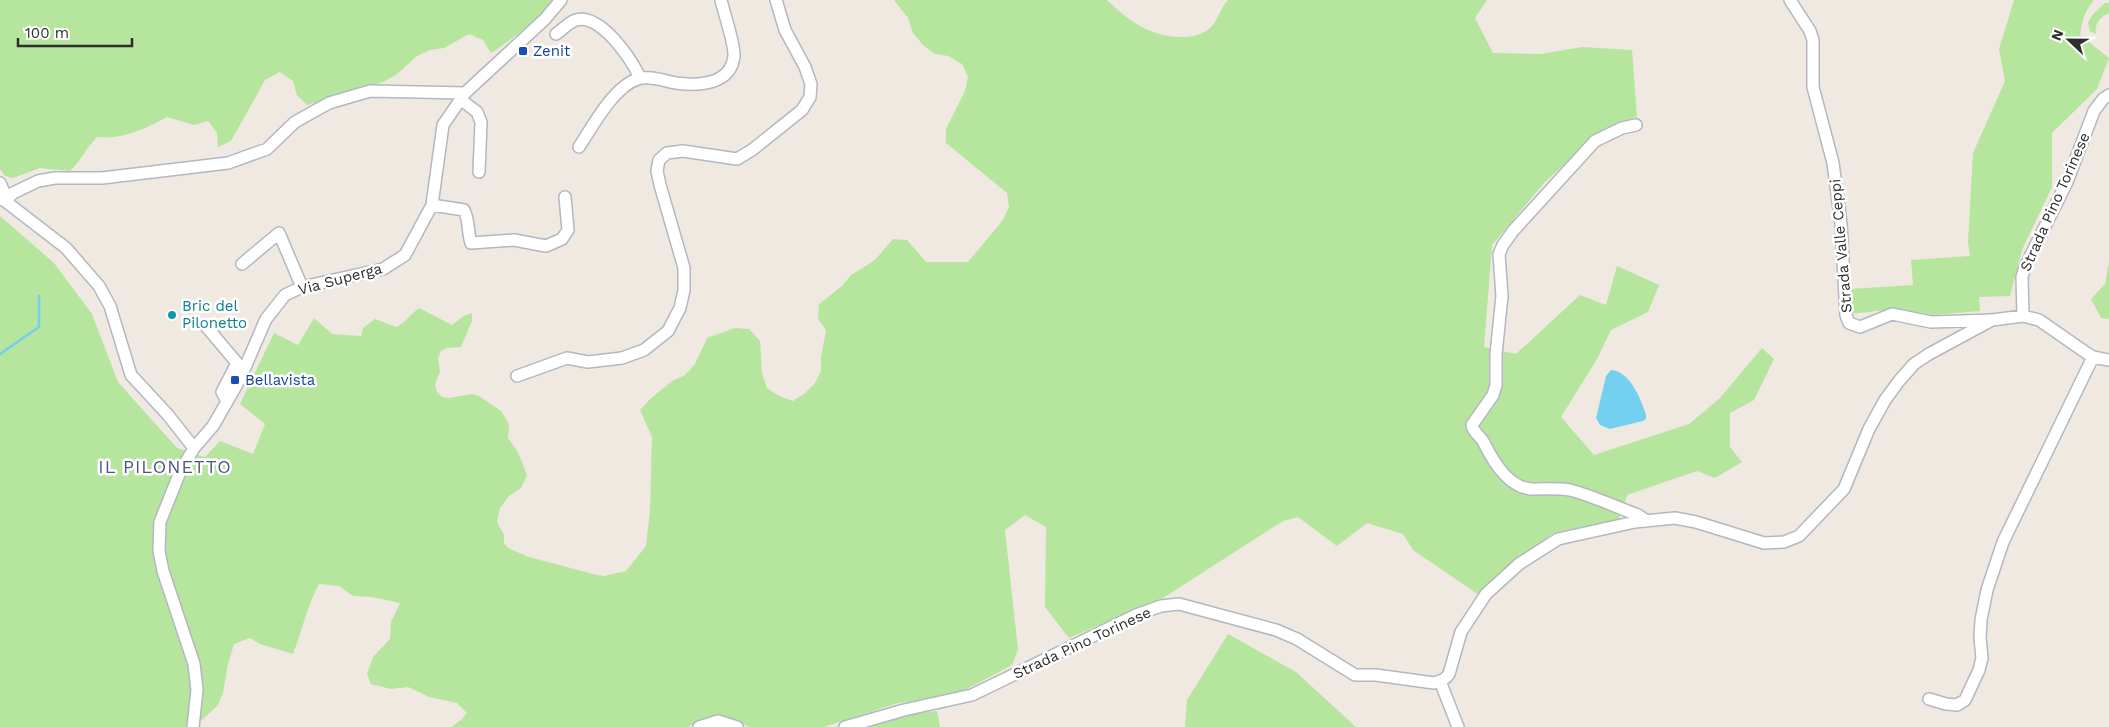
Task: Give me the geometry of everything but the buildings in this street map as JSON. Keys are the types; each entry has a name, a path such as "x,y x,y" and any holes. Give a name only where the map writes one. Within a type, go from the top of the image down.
{"street":[{"name":"Via Superga","path":"193,727 197,690 194,664 162,570 159,544 160,522 180,472 194,448 212,426 227,401 240,379 266,319 285,295 302,287 383,269 405,255 432,205 442,130 463,96 545,19 561,0"},
{"path":"579,147 612,100 629,83 640,78 690,85 721,79 730,67 734,55 721,0"},
{"path":"517,376 567,358 588,362 622,358 644,350 668,331 680,308 684,290 684,268 660,185 657,171 659,160 667,153 683,151 737,159 752,150 802,110 810,97 811,84 805,67 785,30 776,0"},
{"name":"Strada Valle Ceppi","path":"1790,0 1810,31 1813,40 1813,87 1833,163 1841,224 1848,323 1860,327 1892,314 1931,322 1992,320"},
{"path":"556,34 574,20 585,19 596,25 620,45 634,64 640,78"},
{"path":"3,199 38,181 55,178 102,178 228,163 267,149 294,122 329,103 370,91 463,96 477,112 481,122 479,172"},
{"name":"Strada Pino Torinese","path":"2023,316 2022,277 2025,267 2066,182 2094,111 2103,99 2109,95"},
{"path":"1636,126 1622,128 1596,141 1513,231 1503,245 1500,254 1502,296 1496,354 1496,385 1493,395 1472,425 1474,432 1480,436 1496,464 1517,486 1534,490 1554,488 1570,490 1638,515 1647,521"},
{"path":"0,183 4,192 3,199"},
{"path":"432,205 464,210 469,220 471,242 514,240 546,246 562,239 568,230 565,197"},
{"path":"3,199 66,248 99,286 110,306 131,375 168,415 194,448"},
{"path":"242,264 279,233 302,287"},
{"path":"1458,727 1440,681 1446,678 1448,674 1461,632 1486,594 1519,564 1558,539 1647,521 1675,518 1696,522 1764,543 1784,542 1799,536 1844,489 1870,429 1885,400 1898,381 1914,364 1929,354 1992,320 2007,316 2023,316 2039,320 2058,332 2074,346 2093,357 2109,360"},
{"path":"205,326 237,364 222,392 227,401"},
{"path":"1929,698 1946,704 1957,705 1965,700 1979,670 1982,658 1981,620 1987,590 2002,542 2093,357"},
{"name":"Strada Pino Torinese","path":"845,727 904,710 972,695 1136,615 1160,606 1179,604 1276,630 1297,639 1355,675 1440,681"},
{"path":"699,727 718,721 737,727"}],"green space":[{"path":"0,0 554,0 524,29 491,53 483,40 469,34 444,48 430,50 417,56 396,75 383,82 307,105 297,95 293,81 280,72 265,80 231,141 218,147 217,133 208,121 194,125 167,117 124,135 97,137 70,171 40,168 13,178 5,176 0,169"},
{"path":"894,0 1107,0 1131,20 1148,30 1167,36 1187,37 1205,32 1212,26 1228,0 1487,0 1475,18 1493,53 1541,54 1582,47 1632,50 1637,117 1599,133 1545,182 1492,245 1484,347 1516,354 1580,295 1606,305 1617,266 1659,285 1648,312 1611,330 1597,359 1561,417 1594,455 1689,424 1720,398 1762,348 1774,359 1754,400 1730,413 1730,447 1742,462 1715,478 1697,471 1627,495 1619,519 1553,533 1504,569 1479,595 1413,550 1403,534 1367,523 1337,546 1298,517 1283,521 1163,598 1069,638 1045,607 1046,527 1025,515 1005,530 1018,650 1012,665 967,689 928,700 898,703 824,727 750,727 719,715 705,718 688,727 451,727 467,713 457,703 429,697 408,687 391,689 371,684 367,674 373,657 390,639 391,622 400,603 372,597 353,596 339,586 319,584 293,654 260,644 250,638 234,644 223,693 218,705 201,721 196,664 165,570 161,540 171,498 194,454 205,457 220,441 253,454 265,424 240,404 274,333 298,345 314,318 332,334 361,336 363,328 375,319 396,327 419,308 452,325 464,316 472,313 472,321 461,347 447,348 441,351 438,358 440,372 435,384 437,392 442,397 449,398 472,394 479,396 501,411 509,424 508,438 518,452 527,475 521,488 509,496 500,508 497,522 504,535 504,543 508,548 529,557 604,576 626,571 646,546 650,511 652,437 640,410 672,381 685,375 695,364 707,338 735,328 749,329 760,341 762,373 767,388 779,396 793,401 815,383 821,371 821,357 826,330 818,319 819,304 842,286 851,275 875,260 893,239 907,240 926,262 968,262 1003,220 1009,207 1007,193 946,143 946,129 965,91 968,77 962,64 948,56 935,54 923,45 913,33 908,18"},
{"path":"2014,0 2094,0 2084,16 2080,35 2109,58 2097,89 2052,133 2052,187 2022,250 2010,296 1979,297 1980,311 1932,315 1894,309 1851,314 1850,289 1913,285 1911,260 1970,256 1968,243 1973,153 2005,81 1999,49"},
{"path":"2105,3 2109,3 2109,13 2098,21 2096,34 2090,31 2088,23 2093,14"},
{"path":"0,216 54,263 92,314 118,382 177,448 189,452 156,521 191,665 194,691 192,727 0,727"},
{"path":"2109,262 2109,319 2101,318 2091,299 2105,284"},
{"path":"1228,634 1296,672 1356,727 1185,727 1187,700"},
{"path":"937,711 940,727 864,727 905,715"}],"water":[{"path":"1611,370 1624,375 1634,387 1644,409 1646,419 1610,429 1600,425 1596,418 1606,376"}],"waterway":[{"path":"0,354 39,327 39,296"}],"place":[{"name":"Zenit","path":"523,51"},
{"name":"Bric del Pilonetto","path":"172,315"},
{"name":"Bellavista","path":"235,380"}],"district":[{"name":"IL PILONETTO","path":"165,467"}]}
